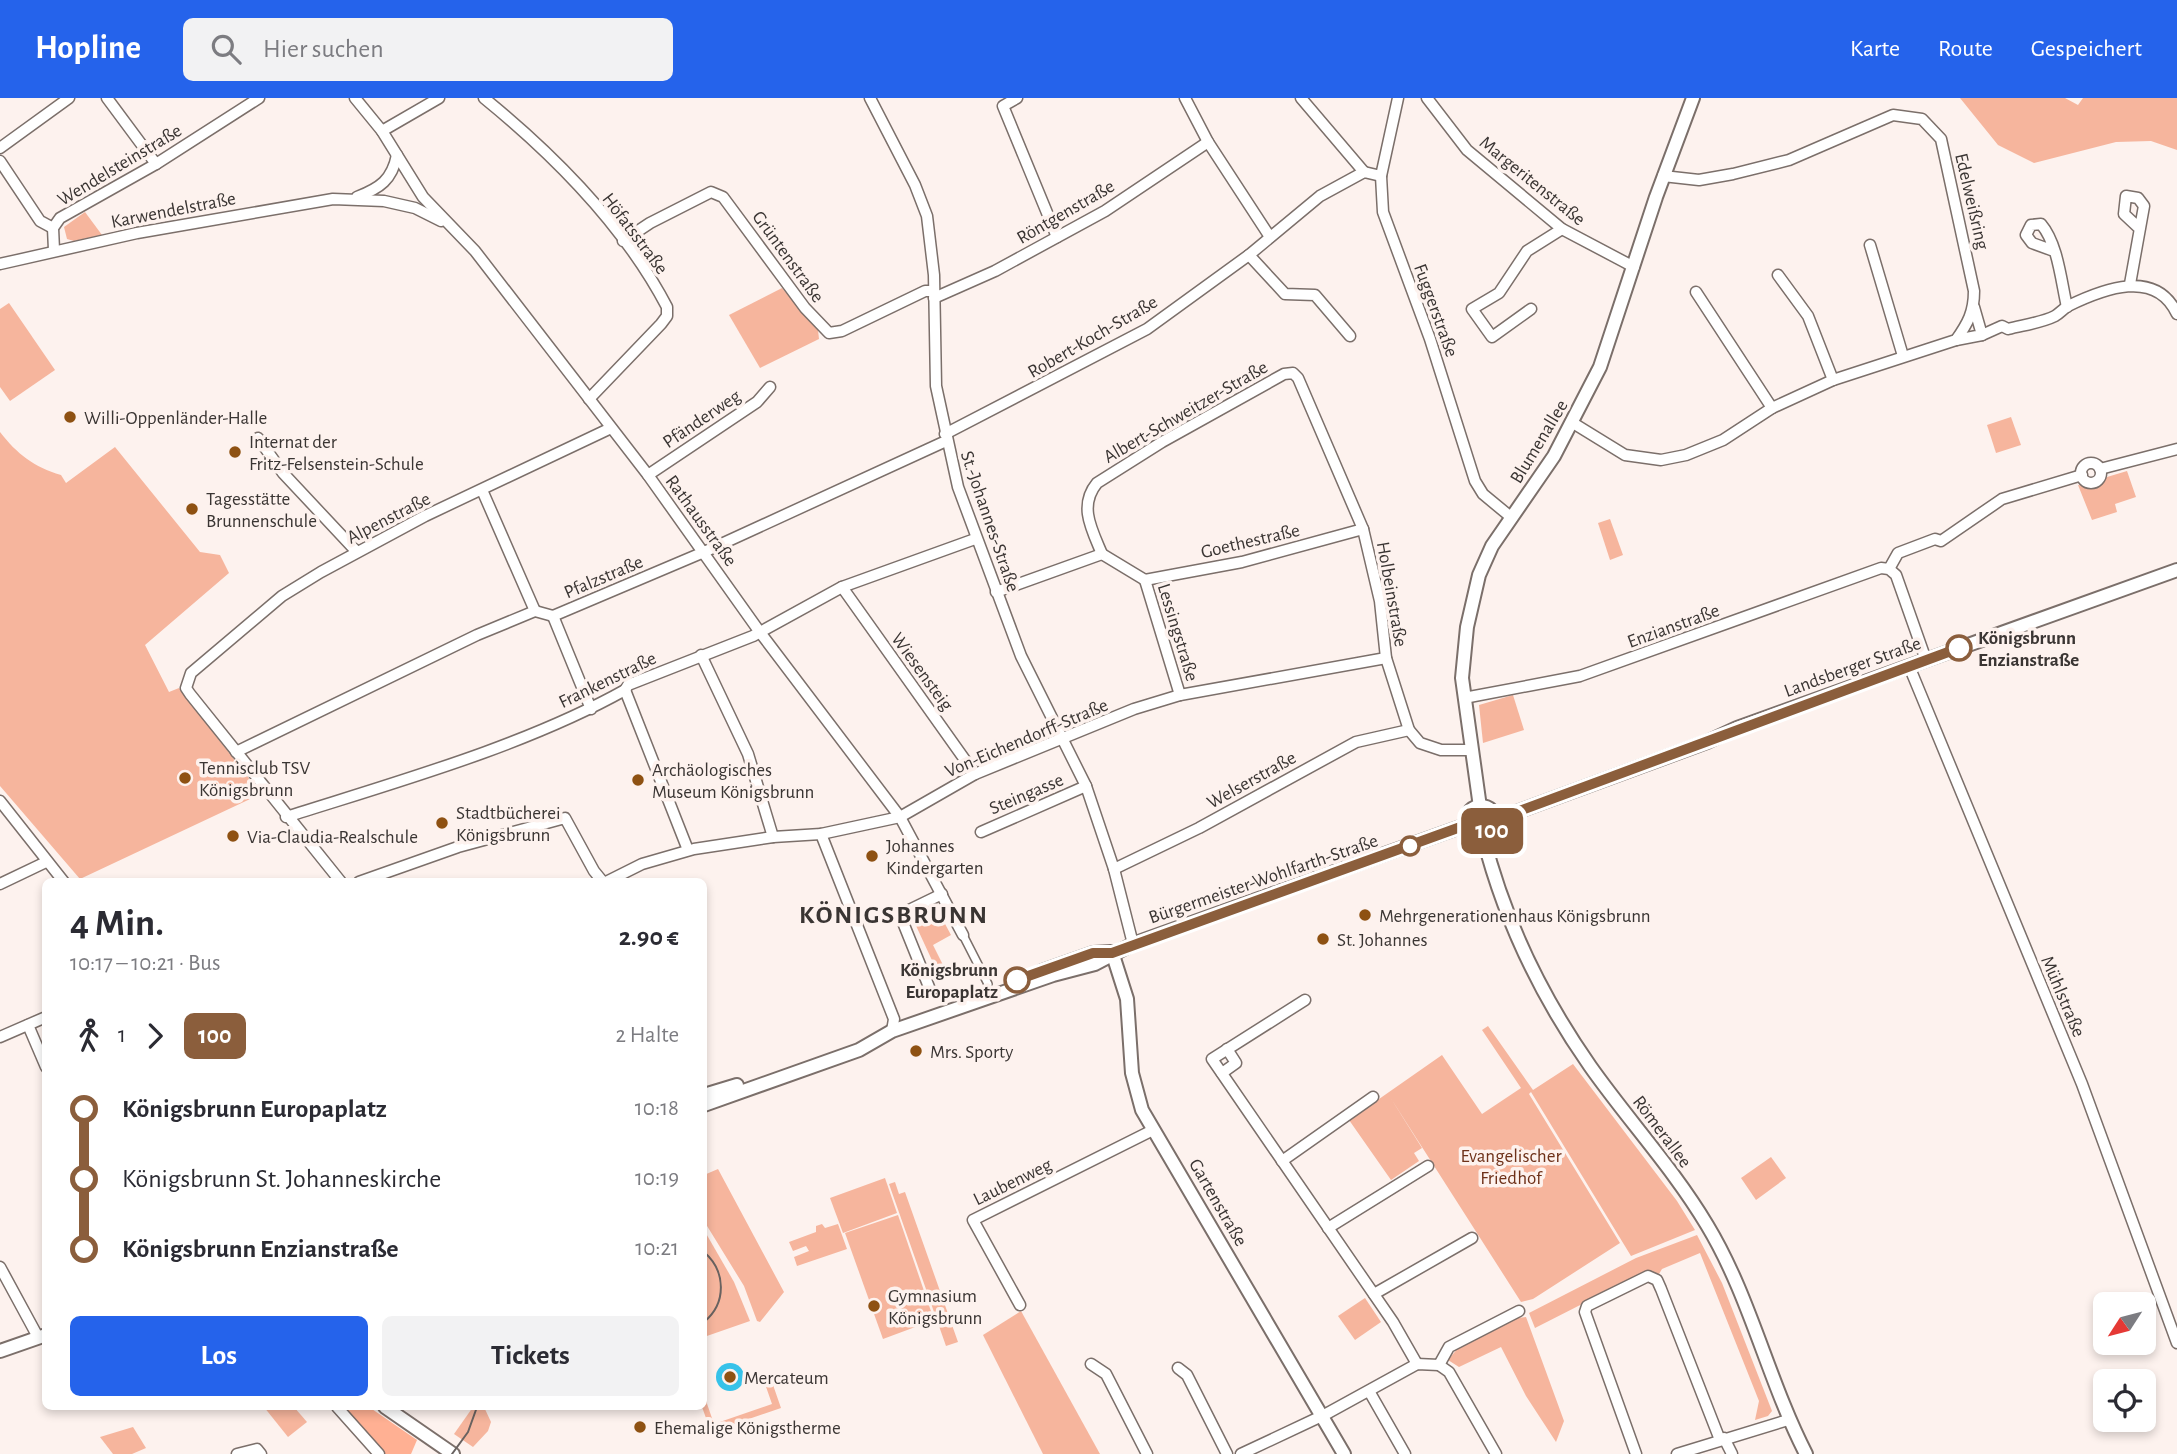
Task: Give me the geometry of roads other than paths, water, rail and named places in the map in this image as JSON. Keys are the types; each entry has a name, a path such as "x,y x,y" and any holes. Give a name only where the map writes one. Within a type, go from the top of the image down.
{"street":[{"path":"0,148 69,98"},
{"path":"107,98 156,164"},
{"name":"Wendelsteinstraße","path":"54,250 53,228 61,218 156,164 259,98"},
{"name":"Rathausstraße","path":"355,98 382,131 423,197 475,251 648,475 760,631 900,817 988,984"},
{"path":"382,131 439,98"},
{"name":"Höfatsstraße","path":"484,98 547,154 624,241 663,299 667,316 589,399"},
{"name":"St.-Johannes-Straße","path":"870,98 922,202 931,240 934,294 933,361 945,438 975,539 1029,673 1086,786 1114,869 1133,944"},
{"path":"1017,98 1003,106 1057,237"},
{"path":"1185,98 1208,142 1270,237"},
{"path":"1301,98 1364,172 1381,176"},
{"name":"Fuggerstraße","path":"1398,98 1381,176 1387,225 1430,339 1475,481 1483,494 1511,518"},
{"name":"Blumenallee","path":"1489,813 1471,750 1464,698 1464,646 1479,575 1492,546 1573,424 1601,367 1663,176 1693,98"},
{"name":"Margeritenstraße","path":"1431,99 1467,150 1562,229 1598,251 1634,267"},
{"name":"Edelweißring","path":"1663,176 1699,180 1733,174 1799,156 1893,115 1922,119 1941,139 1969,264 1974,307"},
{"name":"Röntgenstraße","path":"934,294 946,296 1105,211 1208,142"},
{"name":"Karwendelstraße","path":"355,197 387,181 394,172 397,155"},
{"path":"0,161 40,221 53,228"},
{"name":"Robert-Koch-Straße","path":"945,438 1141,333 1249,255 1320,196 1364,172"},
{"name":"Grüntenstraße","path":"624,241 699,196 718,193 731,206 817,323 829,333 842,331 925,291 934,294"},
{"name":"Karwendelstraße","path":"0,264 54,250 260,210 355,197 415,208 447,224"},
{"path":"1531,309 1492,337 1472,309 1499,293 1527,251 1562,229"},
{"path":"2130,284 2140,229"},
{"path":"1870,245 1903,356"},
{"path":"2054,251 2067,307"},
{"path":"1249,255 1285,294 1315,295 1350,336"},
{"path":"1778,275 1808,316 1833,380"},
{"path":"1573,424 1625,455 1661,460 1685,455 1723,440 1772,408 1833,380 1903,356 1982,335 2001,326 2008,329 2056,316 2067,307 2130,284 2146,285 2160,292 2177,314"},
{"path":"1696,292 1772,408"},
{"path":"1974,307 1982,335"},
{"path":"1956,340 1968,323 1974,307"},
{"name":"Holbeinstraße","path":"1284,374 1293,373 1298,378 1363,529 1380,601 1386,658 1409,730"},
{"name":"Albert-Schweitzer-Straße","path":"1102,554 1086,509 1088,496 1097,483 1162,442 1284,374"},
{"name":"Pfänderweg","path":"648,475 757,402 770,387"},
{"name":"Alpenstraße","path":"236,752 186,688 187,679 199,666 282,596 357,552 611,428"},
{"path":"258,438 282,473 357,552"},
{"name":"Pfalzstraße","path":"535,611 552,616 704,552 945,438"},
{"path":"1926,660 1896,575 1889,569 1898,553 1935,538 1941,541 1951,536 1976,515 2002,499 2082,475 2083,467 2088,464 2096,465 2100,469 2177,449"},
{"path":"338,878 236,752 464,640 535,611 482,490"},
{"name":"Goethestraße","path":"1145,580 1242,562 1363,529"},
{"name":"Frankenstraße","path":"286,817 444,766 591,709 625,690 628,685 760,631 842,587 975,539"},
{"path":"996,592 1102,554 1145,580"},
{"name":"Enzianstraße","path":"1464,698 1580,676 1866,572 1889,569"},
{"name":"Landsberger Straße","path":"1489,813 1707,742 1737,728 2177,570"},
{"name":"Lessingstraße","path":"1145,580 1180,695"},
{"name":"Wiesensteig","path":"842,587 975,775"},
{"path":"552,616 591,709"},
{"path":"701,655 748,754 773,836"},
{"name":"Von-Eichendorff-Straße","path":"611,878 628,869 688,850 773,836 821,834 900,817 975,775 1134,709 1180,695 1386,658"},
{"name":"Mühlstraße","path":"1909,666 2082,1084 2177,1343"},
{"path":"625,690 688,850"},
{"path":"1409,730 1420,743 1441,750 1471,750"},
{"name":"Welserstraße","path":"1114,869 1189,833 1356,742 1409,730"},
{"name":"Steingasse","path":"981,832 1086,786"},
{"path":"0,801 60,878"},
{"path":"1468,813 1489,813 1494,828 1483,836 1471,833 1466,825 1468,813"},
{"path":"370,878 458,847 565,818 600,878"},
{"name":"Bürgermeister-Wohlfarth-Straße","path":"707,1101 850,1044 886,1034 905,1021 1082,963 1093,953 1112,953 1466,825"},
{"path":"821,834 894,1019 886,1034"},
{"name":"Römerallee","path":"1483,836 1506,911 1546,996 1591,1067 1687,1194 1708,1227 1737,1285 1788,1420 1806,1454"},
{"path":"0,884 46,862"},
{"path":"931,992 902,924 904,913 942,894"},
{"name":"Gartenstraße","path":"1112,953 1127,999 1136,1093 1153,1130 1344,1454"},
{"path":"1305,999 1212,1059 1374,1294 1417,1364"},
{"path":"0,1037 42,1019"},
{"path":"28,1025 42,1058"},
{"path":"1222,1073 1236,1063 1227,1049"},
{"path":"1282,1161 1374,1097"},
{"name":"Laubenweg","path":"1020,1305 973,1220 1153,1130"},
{"path":"1328,1228 1429,1166"},
{"path":"1374,1294 1472,1238"},
{"path":"0,1267 42,1336 0,1351"},
{"path":"1636,1454 1585,1312 1587,1306 1648,1276 1657,1280 1722,1439 1732,1454"},
{"path":"1438,1365 1449,1347 1519,1311"},
{"path":"1091,1364 1106,1374 1147,1454"},
{"path":"1241,1454 1321,1416 1417,1364 1438,1365 1460,1386 1496,1454"},
{"path":"1178,1368 1187,1375 1227,1454"},
{"path":"1369,1391 1405,1454"},
{"path":"340,1410 379,1454"},
{"path":"389,1410 438,1450 453,1454"},
{"path":"1677,1454 1788,1420"},
{"path":"237,1454 257,1449 261,1454"}],"water":[{"path":"730,1363 740,1367 744,1377 740,1387 730,1391 720,1387 716,1377 720,1367"}],"tram line":[{"path":"707,1255 717,1268 721,1287 717,1306 707,1319"},
{"path":"452,1454 468,1432 476,1410"}],"place":[{"name":"Willi-Oppenländer-Halle","path":"70,417"},
{"name":"Internat der Fritz-Felsenstein-Schule","path":"235,452"},
{"name":"Tagesstätte Brunnenschule","path":"192,509"},
{"name":"Königsbrunn Enzianstraße","path":"1959,648"},
{"name":"Tennisclub TSV Königsbrunn","path":"185,778"},
{"name":"Archäologisches Museum Königsbrunn","path":"638,780"},
{"name":"Stadtbücherei Königsbrunn","path":"442,823"},
{"name":"Via-Claudia-Realschule","path":"233,836"},
{"name":"Johannes Kindergarten","path":"872,856"},
{"name":"Mehrgenerationenhaus Königsbrunn","path":"1365,915"},
{"name":"St. Johannes","path":"1323,939"},
{"name":"Königsbrunn Europaplatz","path":"1017,980"},
{"name":"Mrs. Sporty","path":"916,1051"},
{"name":"Gymnasium Königsbrunn","path":"874,1306"},
{"name":"Mercateum","path":"730,1377"},
{"name":"Ehemalige Königstherme","path":"640,1427"}],"district":[{"name":"KÖNIGSBRUNN","path":"894,914"}],"park label":[{"name":"Evangelischer Friedhof","path":"1511,1166"}]}
